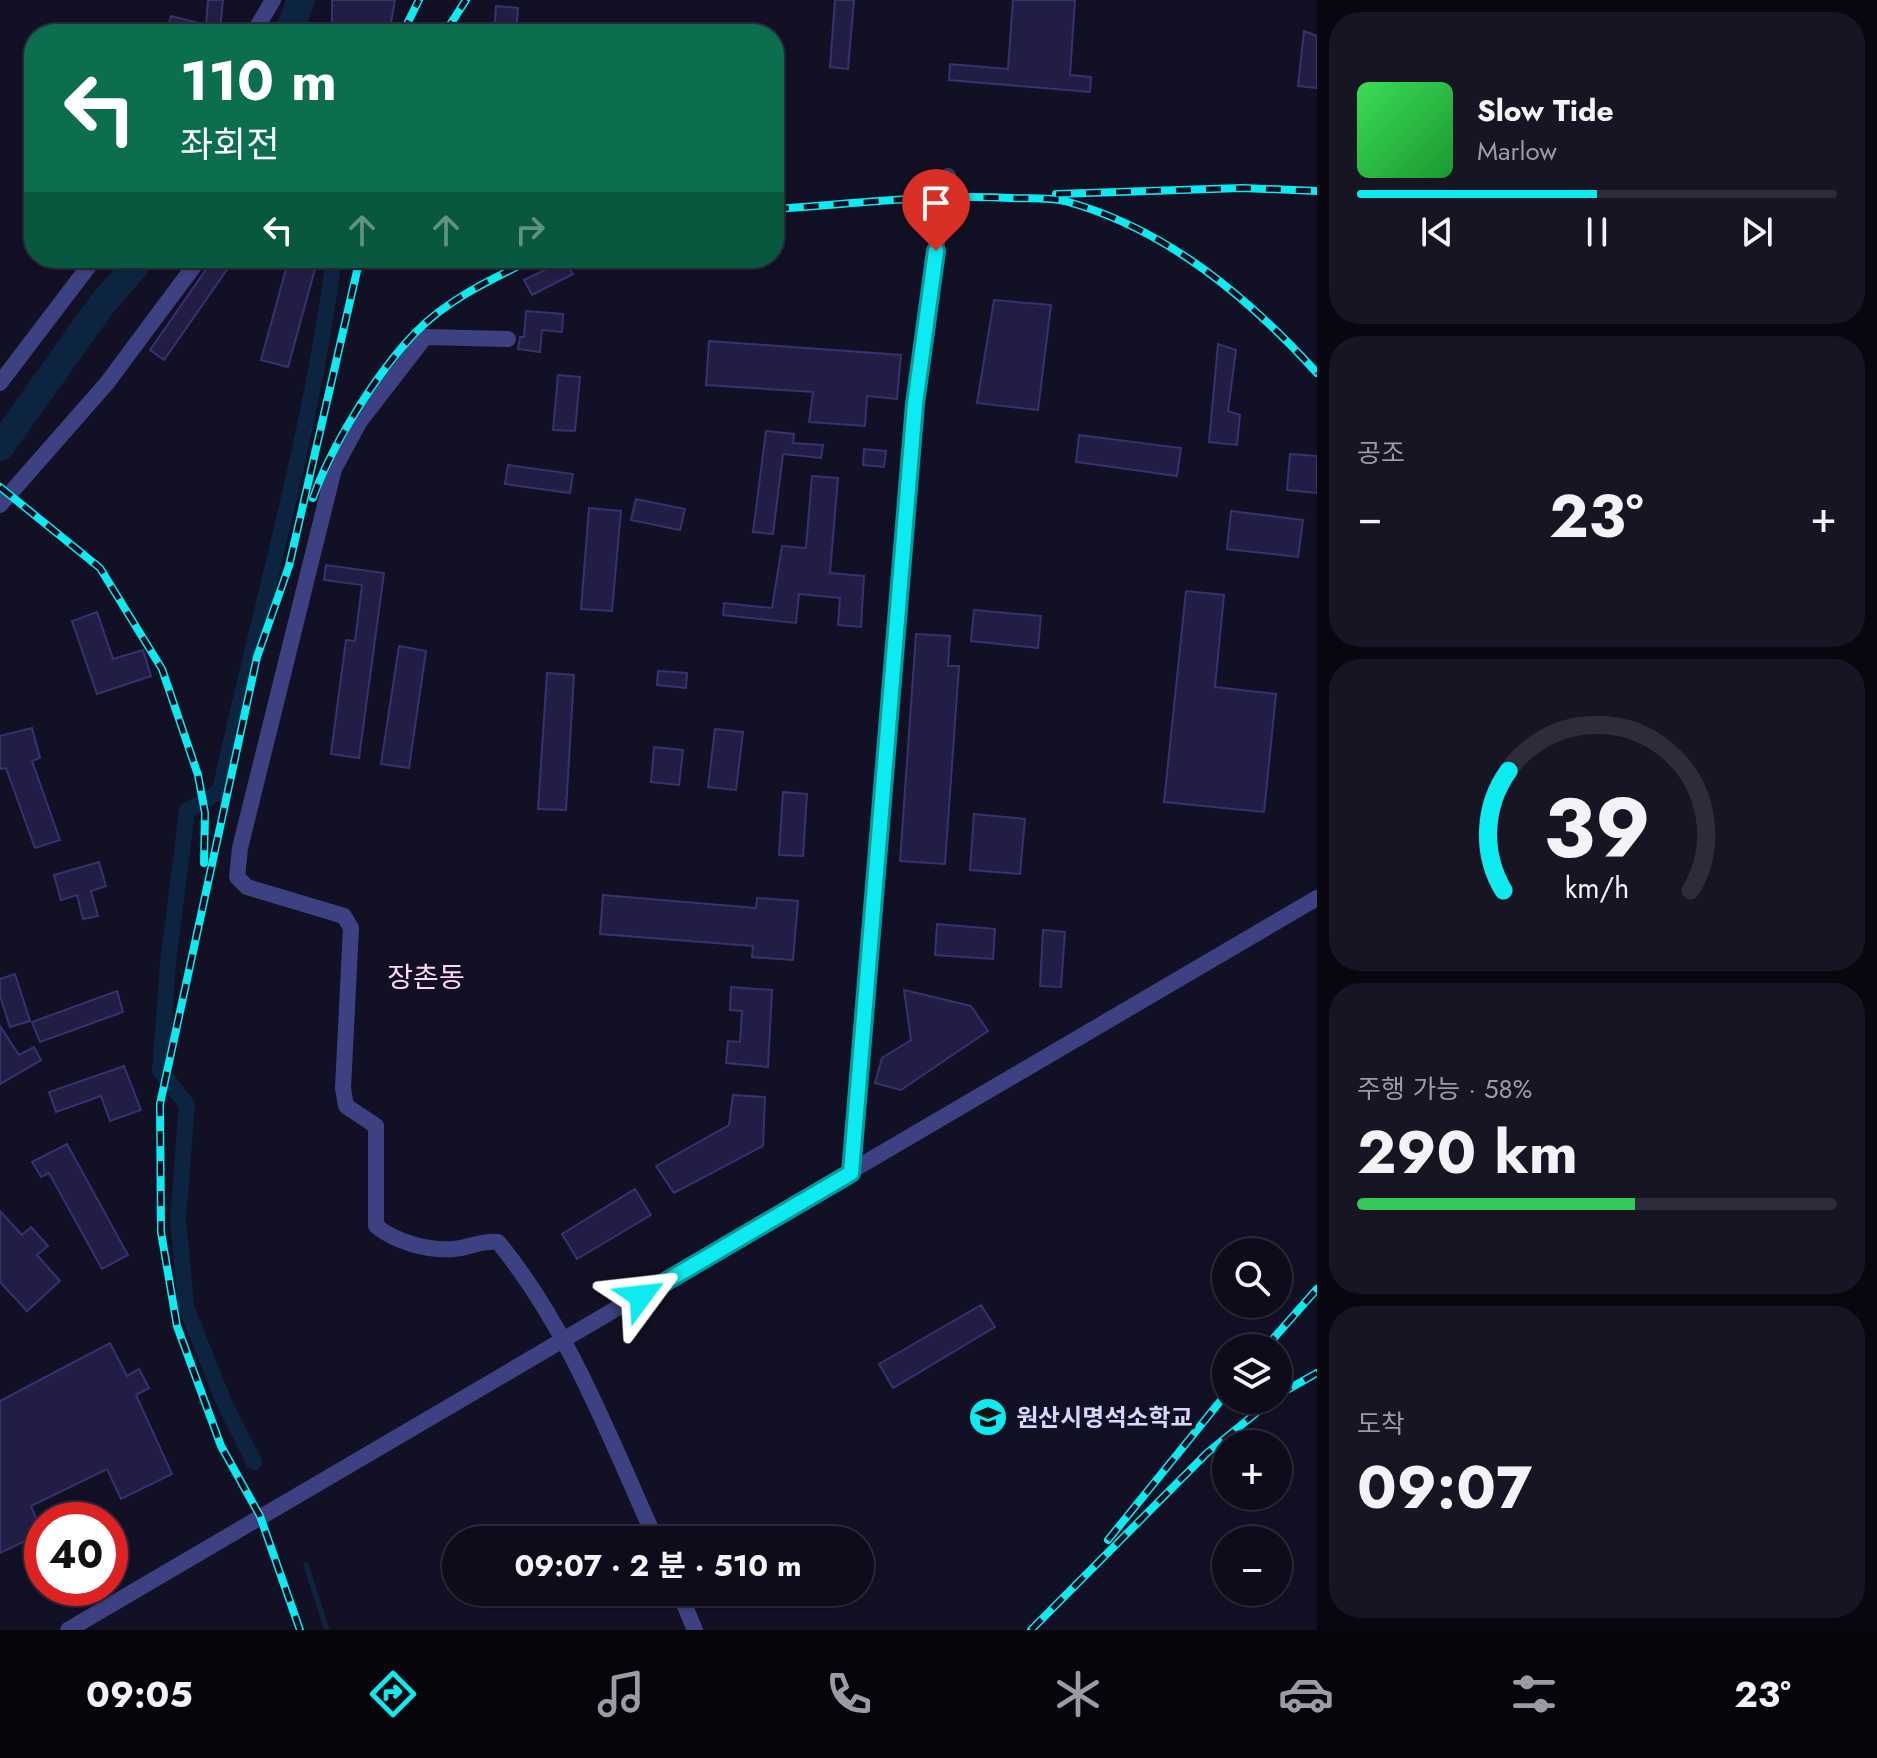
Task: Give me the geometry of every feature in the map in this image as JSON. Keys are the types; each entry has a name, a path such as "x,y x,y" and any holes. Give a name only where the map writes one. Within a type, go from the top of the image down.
{"street":[{"path":"259,24 273,0"},
{"path":"851,1173 915,404 927,332 942,198 948,176"},
{"path":"0,383 87,268"},
{"path":"0,505 107,383 193,268"},
{"path":"508,339 425,337 360,421 334,469 240,848 237,877 247,887 344,916 351,928 343,1088 346,1106 376,1126 376,1226 394,1241 455,1249 483,1241 498,1242 516,1264 563,1342 649,1526"},
{"path":"68,1630 1317,898"},
{"path":"685,1606 695,1630"}],"building":[{"path":"208,0 223,0 221,24 206,24"},
{"path":"332,0 395,0 391,24 332,24"},
{"path":"835,0 854,0 848,69 830,67"},
{"path":"1013,0 1075,0 1070,75 1091,77 1090,92 949,80 950,64 1008,69"},
{"path":"496,6 518,8 517,24 495,24"},
{"path":"171,16 202,24 169,24"},
{"path":"1304,31 1317,36 1317,88 1298,86"},
{"path":"207,268 228,268 164,360 150,350"},
{"path":"286,268 315,268 288,367 261,360"},
{"path":"549,268 570,268 573,274 532,295 524,280"},
{"path":"994,300 1051,305 1038,410 977,403"},
{"path":"526,311 563,314 562,332 542,330 540,352 518,349 520,337 524,337"},
{"path":"709,341 901,355 897,399 867,396 865,426 809,422 813,392 706,385"},
{"path":"1218,344 1236,350 1228,411 1240,415 1237,445 1209,442"},
{"path":"558,375 580,377 575,431 553,430"},
{"path":"766,431 794,434 793,443 823,445 821,458 783,454 773,534 753,532"},
{"path":"1079,435 1181,448 1177,476 1076,462"},
{"path":"864,449 886,451 884,467 863,465"},
{"path":"1290,454 1317,456 1317,493 1287,490"},
{"path":"508,465 573,474 570,493 505,484"},
{"path":"812,476 838,478 830,573 864,576 861,627 838,625 840,598 799,594 796,623 723,615 724,603 772,608 782,546 806,548"},
{"path":"636,499 685,509 680,530 631,520"},
{"path":"589,508 621,511 612,611 581,609"},
{"path":"1231,511 1303,520 1298,557 1227,549"},
{"path":"326,565 384,573 359,758 331,754 346,640 355,641 362,585 324,580"},
{"path":"1186,591 1224,595 1215,687 1276,694 1264,812 1164,802"},
{"path":"974,610 1041,616 1038,648 971,641"},
{"path":"97,612 113,659 143,650 151,676 97,694 72,621"},
{"path":"916,634 950,636 948,666 959,666 945,864 900,861"},
{"path":"399,646 426,651 409,768 381,764"},
{"path":"658,671 687,673 686,688 657,685"},
{"path":"547,673 574,675 566,810 538,809"},
{"path":"32,728 40,758 32,761 60,840 35,848 6,768 0,769 0,736"},
{"path":"715,729 743,732 736,790 708,787"},
{"path":"654,747 683,750 679,785 651,782"},
{"path":"783,792 807,794 803,856 779,855"},
{"path":"974,814 1025,819 1020,874 970,870"},
{"path":"99,862 106,886 91,891 98,916 83,919 77,895 61,900 54,875"},
{"path":"603,895 756,908 757,898 798,901 793,960 752,957 753,946 600,934"},
{"path":"937,924 995,929 993,959 935,955"},
{"path":"1043,930 1065,932 1061,987 1040,986"},
{"path":"15,974 30,1021 10,1027 0,996 0,979"},
{"path":"731,987 772,990 768,1067 726,1063 728,1041 740,1042 742,1011 730,1010"},
{"path":"904,990 971,1006 988,1031 901,1090 875,1083 882,1058 911,1040"},
{"path":"117,991 123,1012 40,1042 32,1022"},
{"path":"0,1026 19,1055 34,1047 41,1060 0,1084"},
{"path":"124,1066 141,1110 110,1121 101,1096 56,1112 49,1092"},
{"path":"733,1095 765,1097 763,1146 674,1193 656,1166 729,1125"},
{"path":"67,1144 128,1255 102,1269 49,1173 41,1177 32,1162"},
{"path":"635,1189 651,1215 577,1259 562,1234"},
{"path":"0,1211 22,1235 31,1227 48,1246 37,1255 60,1281 27,1311 0,1282"},
{"path":"981,1305 995,1327 893,1388 879,1364"},
{"path":"110,1343 127,1376 139,1369 149,1388 136,1395 172,1474 121,1499 107,1469 39,1502 24,1502 24,1542 0,1553 0,1401"}],"waterway":[{"path":"292,24 301,0"},
{"path":"0,447 102,304 133,268"},
{"path":"254,1462 225,1405 186,1307 178,1218 187,1105 160,1070 168,963 187,811 220,791 298,459 333,268"},
{"path":"306,1565 327,1630"}],"railway":[{"path":"407,24 419,0"},
{"path":"450,24 466,0"},
{"path":"1056,194 1242,188 1317,191"},
{"path":"784,208 952,197 1065,201 1138,229 1203,269 1263,318 1317,373"},
{"path":"300,1630 260,1516 221,1446 177,1326 161,1232 160,1104 257,657 289,566 358,268"},
{"path":"313,498 331,456 357,410 401,348 442,309 515,268"},
{"path":"0,487 100,568 162,669 198,775 205,813 204,863"},
{"path":"1277,1334 1317,1289"},
{"path":"1292,1387 1317,1373"},
{"path":"1108,1540 1212,1411"},
{"path":"1031,1630 1207,1453 1255,1414"}],"place":[{"name":"원산시명석소학교","path":"988,1417"}],"district":[{"name":"장촌동","path":"426,977"}],"route":[{"path":"641,1296 851,1173 915,404 936,251"}]}
